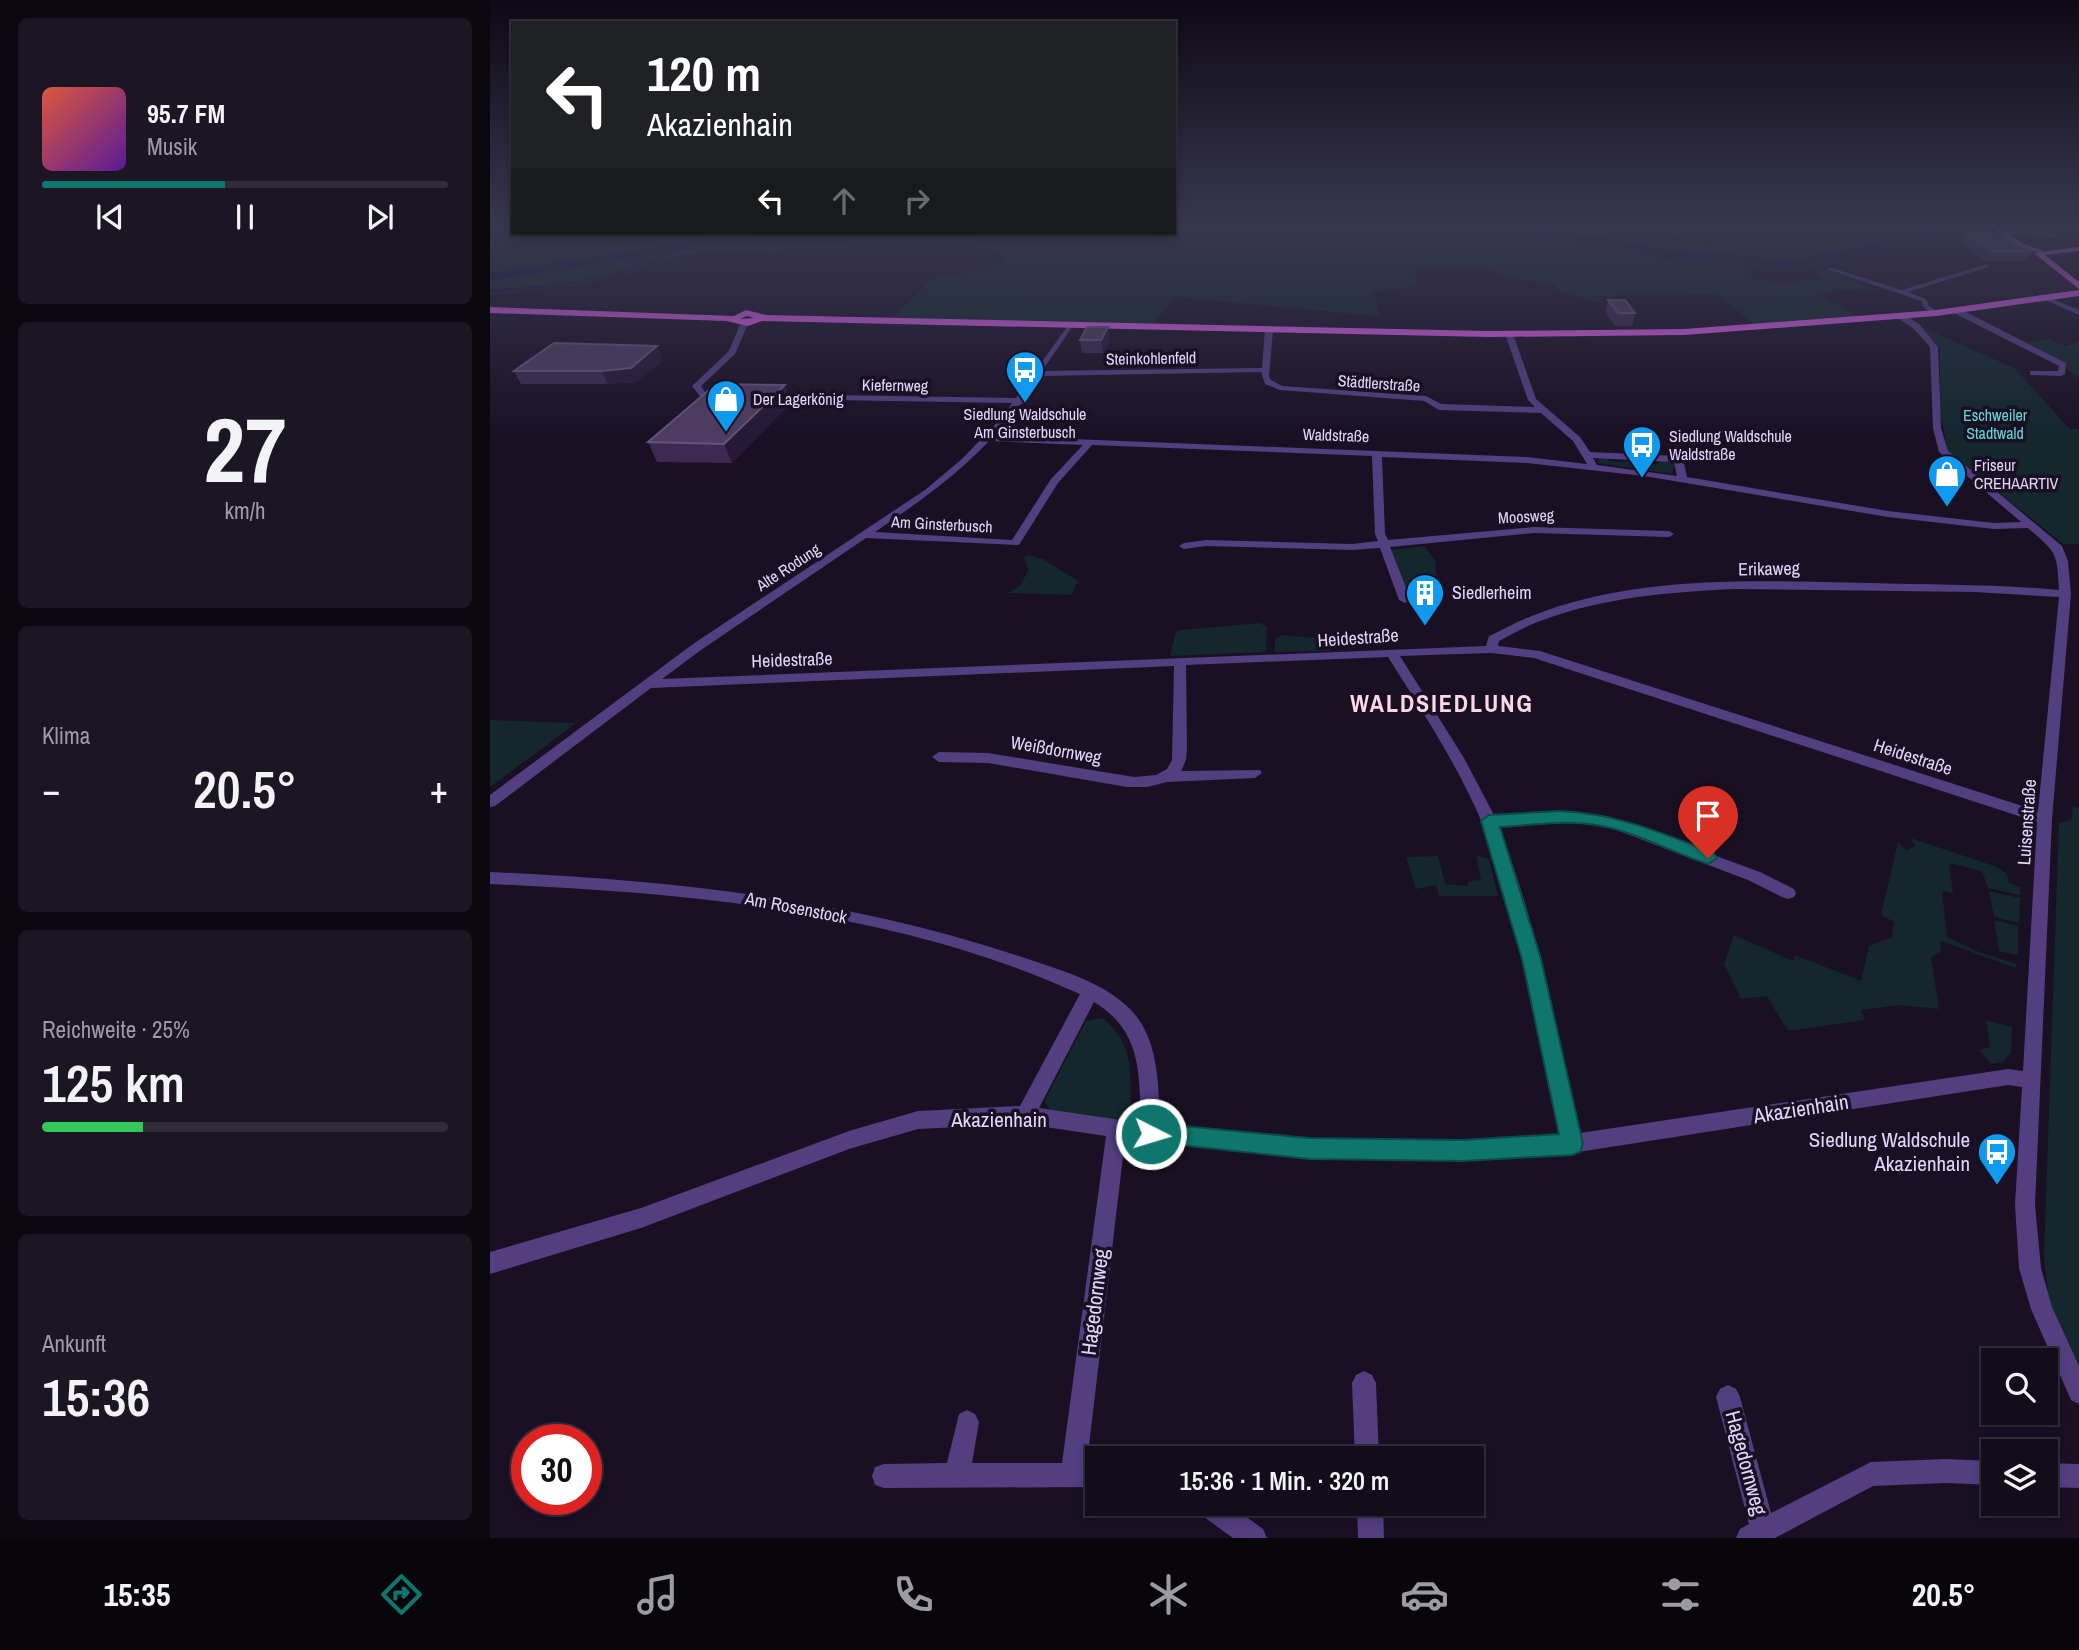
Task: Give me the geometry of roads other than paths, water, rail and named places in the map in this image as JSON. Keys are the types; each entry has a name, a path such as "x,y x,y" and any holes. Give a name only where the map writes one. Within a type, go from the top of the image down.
{"main road":[{"path":"732,318 731,322 744,324 762,318 1509,334 1684,332 1957,311 2037,297"},
{"path":"490,310 732,318 751,313 760,314 762,318"}],"street":[{"path":"1917,297 1936,313"},
{"path":"2043,297 2079,313"},
{"path":"1957,311 2063,365 2061,374 2033,373"},
{"name":"Luisenstraße","path":"1900,316 1916,326 1934,347 1937,428 1944,452 2032,524 2058,548 2063,561 2065,594 2045,819 2025,1205 2030,1268 2042,1309 2079,1392"},
{"path":"733,395 703,394 696,386 732,352 744,324"},
{"name":"Alte Rodung","path":"490,802 697,647 928,492 988,438 1021,401 1069,326"},
{"path":"1266,370 1269,330"},
{"path":"1509,334 1532,400 1577,439 1594,467"},
{"name":"Steinkohlenfeld","path":"1037,374 1266,370"},
{"name":"Städtlerstraße","path":"1266,370 1265,376 1273,385 1300,392 1426,399 1439,407 1541,410"},
{"name":"Kiefernweg","path":"757,396 1021,401"},
{"name":"Waldstraße","path":"988,438 1377,453 1594,467 1888,514 1994,526 2032,524"},
{"name":"Am Ginsterbusch","path":"866,535 1015,543 1054,481 1090,442"},
{"path":"1377,453 1380,534 1405,600"},
{"path":"1589,456 1678,459 1683,480"},
{"name":"Moosweg","path":"1184,546 1206,543 1386,546 1534,530 1669,534"},
{"name":"Erikaweg","path":"1491,649 1493,639 1515,626 1546,615 1607,599 1678,590 1796,585 2026,590 2065,594"},
{"name":"Heidestraße","path":"648,684 1491,649 1536,654 2045,819"},
{"path":"1391,653 1489,821 1531,959 1572,1144"},
{"path":"1166,777 1180,760 1180,663"},
{"name":"Weißdornweg","path":"939,757 988,758 1127,782 1149,782 1166,777 1255,773"},
{"path":"1489,821 1559,817 1607,821 1754,876 1788,893"},
{"name":"Am Rosenstock","path":"490,878 577,880 730,895 918,932 1015,961 1091,991 1113,1003 1137,1032 1146,1065 1151,1134"},
{"path":"1025,1115 1091,991"},
{"name":"Akazienhain","path":"490,1263 642,1217 880,1129 918,1120 1025,1115 1151,1134 1309,1149 1462,1151 1572,1144 2008,1077 2030,1080"},
{"name":"Hagedornweg","path":"1088,1446 1118,1129"},
{"path":"1364,1383 1367,1446"},
{"name":"Hagedornweg","path":"1728,1397 1756,1534 1871,1474 1981,1472"},
{"path":"957,1476 967,1422"},
{"name":"Hagedornweg","path":"884,1476 1085,1474"},
{"path":"2058,1475 2079,1476"},
{"path":"1224,1516 1254,1538"},
{"path":"1370,1516 1371,1538"}],"place":[{"name":"Siedlung Waldschule Am Ginsterbusch","path":"1025,404"},
{"name":"Der Lagerkönig","path":"726,433"},
{"name":"Siedlung Waldschule Waldstraße","path":"1642,479"},
{"name":"Friseur CREHAARTIV","path":"1947,508"},
{"name":"Siedlerheim","path":"1425,627"},
{"name":"Siedlung Waldschule Akazienhain","path":"1997,1186"}],"district":[{"name":"WALDSIEDLUNG","path":"1442,704"}],"park label":[{"name":"Eschweiler Stadtwald","path":"1995,424"}]}
